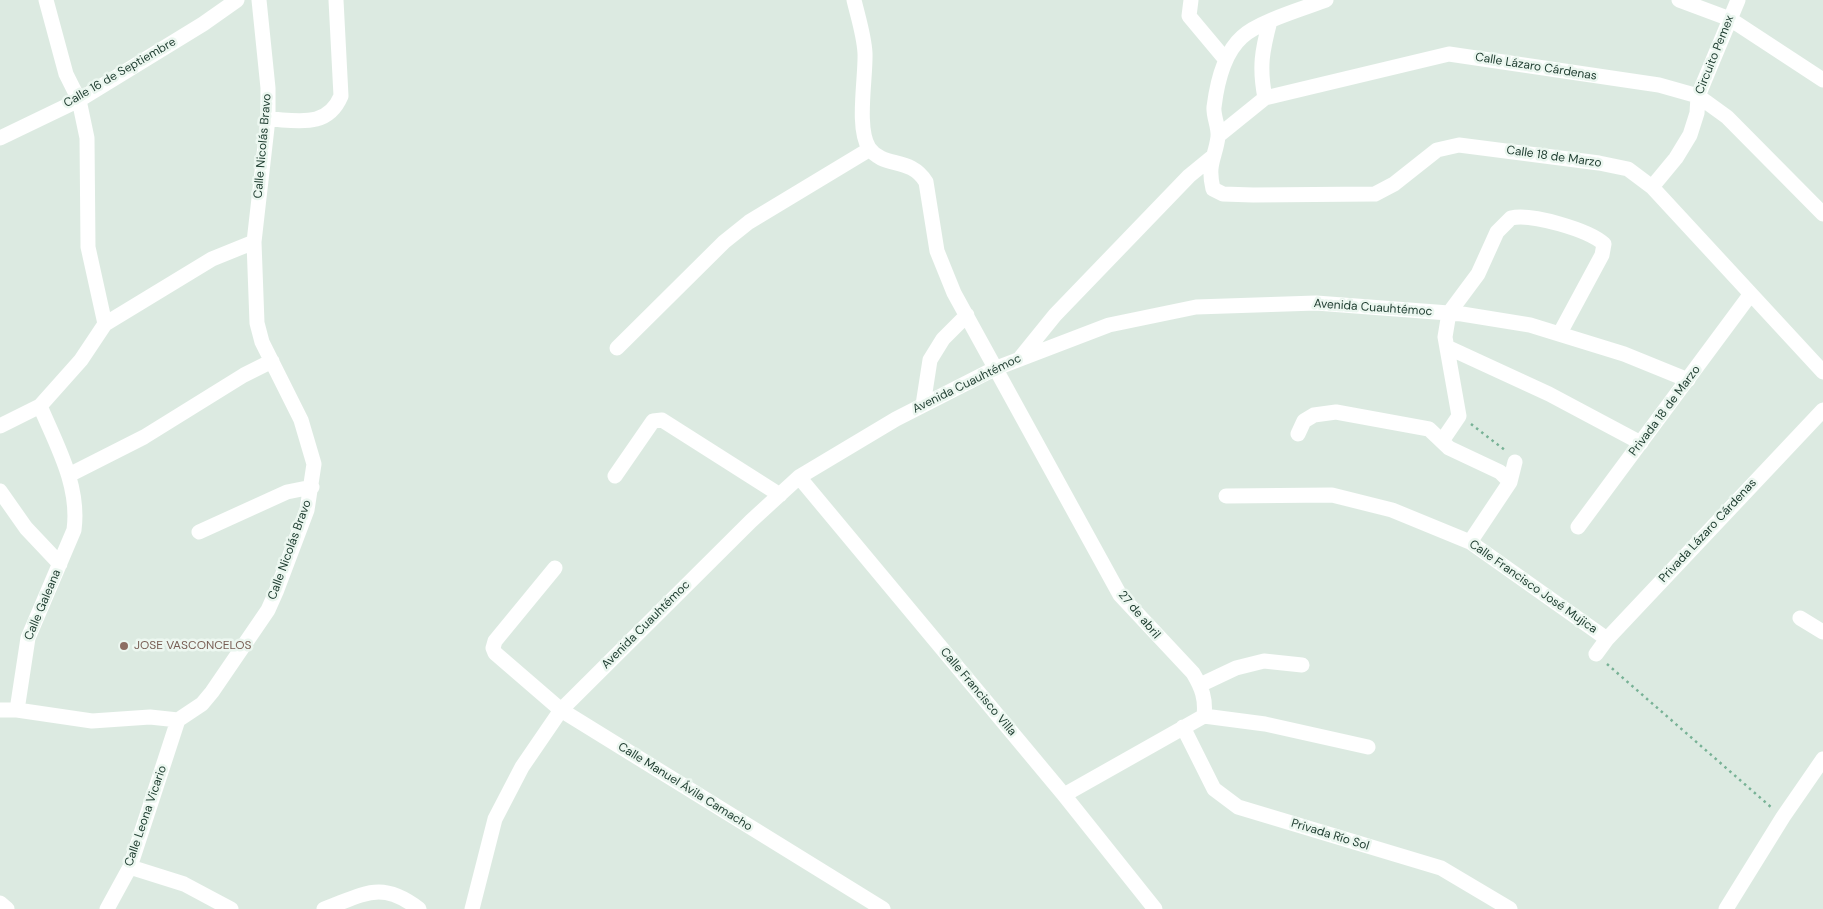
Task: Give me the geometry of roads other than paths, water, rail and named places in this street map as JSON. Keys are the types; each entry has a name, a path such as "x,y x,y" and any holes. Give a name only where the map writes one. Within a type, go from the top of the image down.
{"street":[{"path":"46,0 66,74 79,100 88,138 88,247 105,324"},
{"name":"Calle 16 de Septiembre","path":"0,138 79,100 203,24 236,0"},
{"name":"Calle Nicolás Bravo","path":"178,720 202,704 212,692 268,610 307,510 312,487 314,464 309,443 301,420 262,342 257,322 254,242 268,119 268,88 259,0"},
{"path":"268,119 317,120 337,106 341,96 336,0"},
{"path":"617,348 724,242 749,222 870,149 865,138 864,122 865,52 854,0"},
{"path":"1192,0 1189,16 1225,59"},
{"path":"1019,359 1055,314 1189,176 1211,158 1218,136 1214,108 1225,59 1242,36 1270,22 1326,0"},
{"path":"1679,0 1730,19 1823,80"},
{"name":"Circuito Pemex","path":"1652,187 1676,158 1690,135 1697,113 1698,96 1738,0"},
{"path":"1265,98 1260,75 1261,54 1270,22"},
{"name":"Calle Lázaro Cárdenas","path":"1218,136 1265,98 1449,54 1659,85 1698,96 1727,117 1823,214"},
{"name":"Calle 18 de Marzo","path":"1211,158 1210,178 1213,189 1223,194 1254,195 1375,194 1394,184 1437,150 1459,145 1599,162 1628,170 1652,187 1823,372"},
{"name":"27 de abril","path":"870,149 885,161 907,164 920,172 926,182 937,251 954,293 1120,596 1193,673 1206,702 1204,716"},
{"path":"1442,441 1459,416 1446,347 1446,328 1449,313 1478,274 1497,232 1511,218 1528,217 1573,229 1599,239 1604,244 1602,255 1560,333"},
{"path":"0,426 40,406 80,360 105,324 212,259 254,242"},
{"name":"Privada 18 de Marzo","path":"1578,527 1750,295"},
{"name":"Avenida Cuauhtémoc","path":"472,909 495,819 522,767 562,710 798,477 923,405 994,369 1109,324 1196,307 1316,303 1497,318 1560,333 1624,354 1688,380"},
{"path":"923,405 930,360 943,339 967,315"},
{"path":"1446,347 1549,394 1641,443"},
{"path":"70,475 144,437 244,374 272,361"},
{"path":"40,406 70,475 76,512 74,530 60,564"},
{"name":"Privada Lázaro Cárdenas","path":"1596,654 1607,639 1823,410"},
{"path":"1298,434 1304,421 1314,415 1336,412 1429,428 1449,448 1500,472 1510,482"},
{"path":"615,476 653,421 662,420 780,495"},
{"path":"1470,542 1510,482 1515,462"},
{"name":"Calle Francisco Villa","path":"798,477 1064,795 1155,909"},
{"path":"199,532 287,492 312,487"},
{"name":"Calle Galeana","path":"0,491 26,528 60,564 28,638 17,710"},
{"name":"Calle Francisco José Mujica","path":"1226,496 1332,495 1392,510 1470,542 1607,639"},
{"name":"Calle Manuel Ávila Camacho","path":"555,568 495,641 493,648 495,653 562,710 883,909"},
{"path":"1800,618 1823,632"},
{"path":"1200,685 1236,668 1264,661 1302,665"},
{"path":"0,710 17,710 92,720 150,717 178,720"},
{"path":"1064,795 1204,716 1274,726 1368,746"},
{"name":"Calle Leona Vicario","path":"107,909 130,867 178,720"},
{"name":"Privada Río Sol","path":"1183,727 1214,789 1238,807 1441,868 1510,909"},
{"path":"1726,909 1783,817 1823,759"},
{"path":"130,867 184,884 231,909"},
{"path":"324,909 369,892 386,890 402,896 419,909"},
{"path":"0,903 7,909"}],"place":[{"name":"JOSE VASCONCELOS","path":"124,646"}]}
